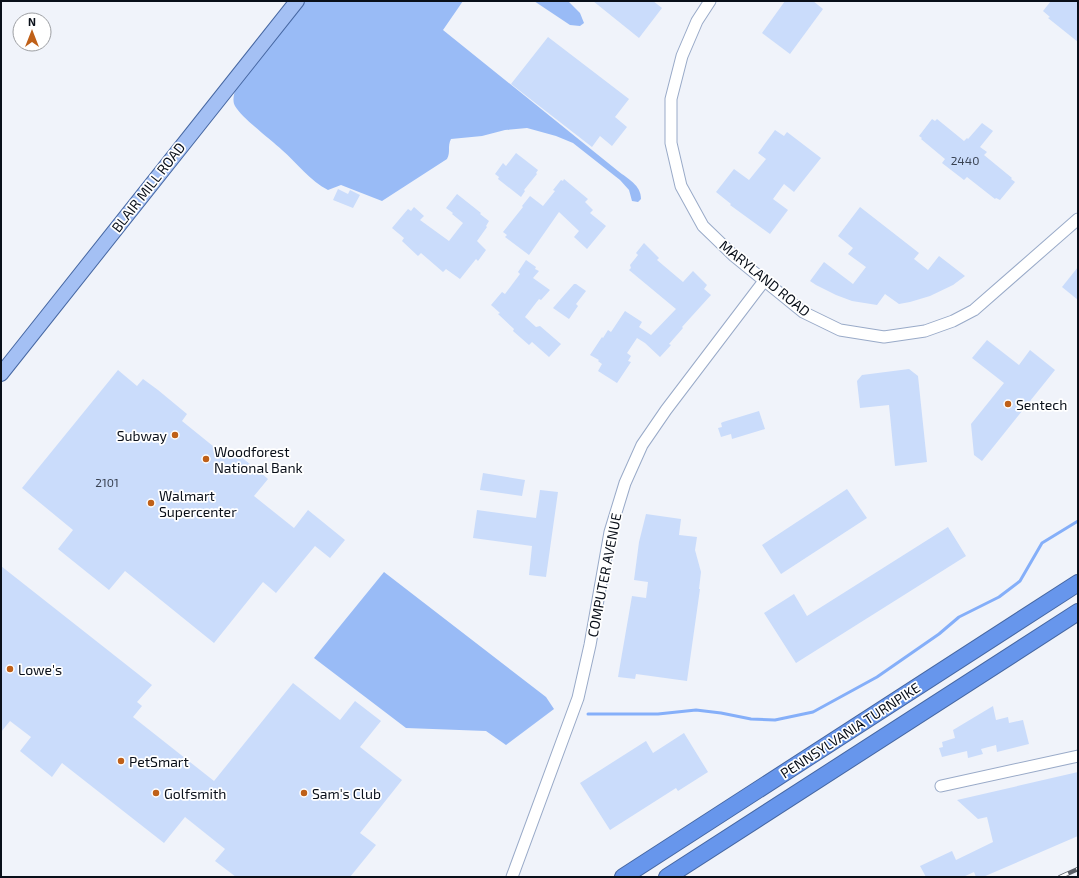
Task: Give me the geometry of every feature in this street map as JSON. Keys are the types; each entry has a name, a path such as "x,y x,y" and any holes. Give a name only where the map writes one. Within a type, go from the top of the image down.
{"highway":[{"name":"PENNSYLVANIA TURNPIKE","path":"623,877 1078,583"},
{"name":"PENNSYLVANIA TURNPIKE","path":"667,877 1078,612"}],"main road":[{"name":"BLAIR MILL ROAD","path":"1,374 297,1"}],"street":[{"name":"MARYLAND ROAD","path":"710,1 697,21 682,56 671,100 671,143 681,186 703,226 734,256 803,312 840,330 884,337 925,331 953,321 974,310 1078,219"},
{"name":"COMPUTER AVENUE","path":"512,877 578,698 590,645 610,532 625,483 642,445 666,410 764,281"},
{"path":"941,786 1078,756"}],"shaded area":[{"path":"305,1 463,1 443,30 630,180 639,190 641,199 638,202 632,201 629,190 620,180 573,143 556,136 527,128 505,130 482,136 451,139 447,159 382,201 341,185 328,190 321,186 309,177 288,155 244,116 235,106 234,102 236,88"},
{"path":"534,1 568,1 580,13 584,23 580,26 570,25"},
{"path":"384,572 546,697 554,709 506,745 486,731 406,728 314,658"}],"building":[{"path":"593,1 653,1 662,8 639,38"},
{"path":"785,1 813,1 823,9 790,54 762,33"},
{"path":"1051,1 1078,1 1078,42 1048,18 1050,17 1043,11"},
{"path":"548,37 629,99 615,117 627,127 612,146 600,136 592,147 511,84"},
{"path":"932,119 935,121 937,119 964,141 967,138 968,139 982,123 993,131 980,147 987,152 984,155 1015,182 1000,200 995,199 967,177 964,180 942,163 945,159 921,139 922,138 919,136"},
{"path":"775,130 784,136 787,132 821,158 794,192 784,184 773,199 788,210 770,234 730,205 731,204 716,192 734,169 749,180 766,159 758,153"},
{"path":"516,153 538,170 536,173 537,174 524,190 525,191 521,197 498,179 499,177 495,174 503,163 506,166"},
{"path":"564,179 588,199 585,202 593,210 590,213 606,226 587,249 574,237 579,231 559,212 529,255 505,237 507,235 503,232 530,196 543,206 555,191 553,190 561,180 563,181"},
{"path":"338,189 348,194 350,190 360,195 353,208 333,200"},
{"path":"457,194 489,221 486,226 487,227 477,241 486,250 478,261 476,259 460,279 446,269 443,272 421,253 418,256 402,241 404,238 392,228 408,209 411,211 414,207 424,216 420,220 449,241 463,223 446,208"},
{"path":"860,207 919,253 914,259 928,270 939,256 965,276 953,285 930,296 899,304 885,294 877,305 852,301 816,285 810,281 824,262 853,284 866,267 848,254 853,248 838,236"},
{"path":"644,243 659,258 657,260 683,282 693,271 707,285 704,289 711,295 682,327 683,328 669,344 671,345 660,357 645,343 637,338 627,353 631,356 628,361 631,362 617,383 598,371 602,364 598,361 599,360 590,355 602,337 603,338 608,330 611,332 625,311 642,322 639,327 651,335 676,309 629,270 631,268 630,265 638,255 636,253"},
{"path":"526,260 539,271 533,278 550,290 541,300 539,299 525,317 536,327 540,326 561,344 549,357 532,342 529,345 513,331 514,329 491,305 502,292 505,294 520,274 518,272"},
{"path":"1078,267 1078,300 1062,287"},
{"path":"574,284 586,291 576,304 578,306 569,319 553,308"},
{"name":"Sentech","path":"987,340 1019,365 1030,350 1055,370 982,461 974,455 971,424 1004,383 972,358"},
{"path":"909,369 918,376 927,462 895,466 889,405 860,408 857,381 862,375"},
{"name":"Walmart Supercenter","path":"118,370 137,386 143,379 187,414 182,421 229,459 235,452 268,479 254,496 294,528 308,510 345,540 330,558 315,546 276,593 263,582 214,643 125,571 109,590 58,549 73,530 22,488"},
{"path":"759,411 765,429 732,439 731,434 721,437 718,428 722,427 721,423"},
{"path":"483,473 525,480 522,496 480,490"},
{"path":"847,489 867,518 781,574 762,545"},
{"path":"540,490 558,492 546,577 529,575 532,546 473,538 477,510 536,518"},
{"path":"646,514 681,519 679,535 697,537 695,550 701,572 700,589 687,681 636,674 635,679 618,677 632,596 646,598 648,582 634,580 639,542"},
{"path":"948,527 966,556 796,663 764,613 794,594 807,616"},
{"path":"1,566 152,685 137,702 142,706 133,717 214,781 293,683 340,720 355,701 381,721 360,747 402,780 360,833 376,845 350,877 236,877 215,861 225,849 185,817 164,843 62,763 52,777 20,751 31,737 10,721 1,732"},
{"path":"993,706 996,720 1008,717 1009,723 1023,720 1029,744 997,752 996,745 981,749 983,754 968,758 967,751 942,757 939,748 943,747 942,742 955,738 953,730"},
{"path":"684,733 708,772 678,791 676,788 610,830 580,783 646,741 653,753"},
{"path":"1078,772 1078,836 983,877 976,877 974,872 963,877 926,877 920,866 952,851 956,860 993,842 987,817 978,819 957,800"}],"waterway":[{"path":"588,714 658,714 696,710 751,719 775,720 813,712 877,677 939,634 959,617 999,597 1020,581 1042,543 1078,521"}],"railway":[{"path":"1060,877 1078,869"}],"place":[{"name":"Sentech","path":"1008,404"},
{"name":"Subway","path":"175,435"},
{"name":"Woodforest National Bank","path":"206,459"},
{"name":"Walmart Supercenter","path":"151,503"},
{"name":"Lowe's","path":"10,669"},
{"name":"PetSmart","path":"121,761"},
{"name":"Golfsmith","path":"156,793"},
{"name":"Sam's Club","path":"304,793"}]}
